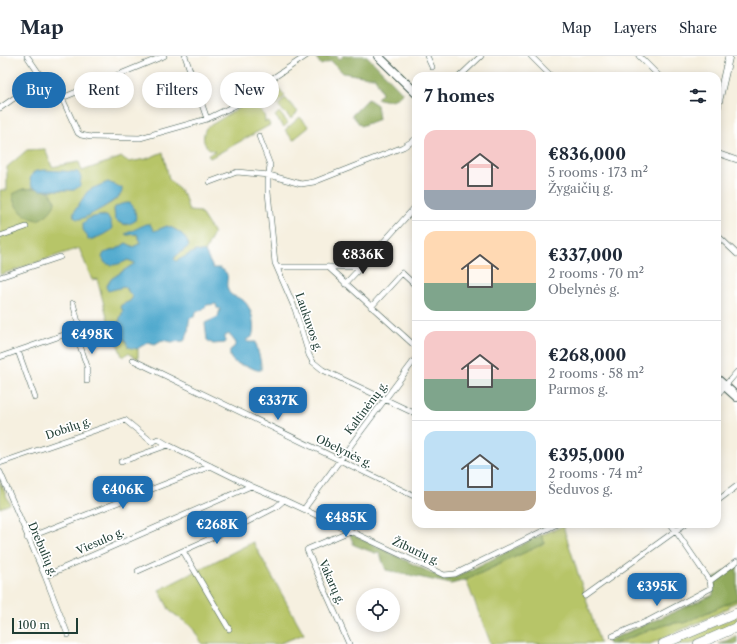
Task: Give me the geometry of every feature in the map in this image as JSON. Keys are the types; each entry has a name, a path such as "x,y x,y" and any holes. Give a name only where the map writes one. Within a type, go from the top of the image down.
{"highway":[{"path":"663,644 737,612"},
{"path":"698,644 737,627"}],"main road":[{"path":"378,56 412,89"},
{"path":"721,89 728,56"},
{"path":"721,382 737,397"}],"street":[{"path":"27,56 39,72"},
{"path":"66,96 164,56"},
{"path":"186,56 206,119"},
{"path":"66,107 76,130 81,135 91,137 140,138 206,119 242,102 258,88 306,56"},
{"path":"427,56 432,67"},
{"path":"464,72 481,56"},
{"path":"531,56 547,72"},
{"path":"638,56 655,72"},
{"path":"0,108 12,100"},
{"name":"Laukuvos g.","path":"259,136 269,160 270,169 268,192 274,256 277,267 295,308 306,347 313,362 323,370 412,412"},
{"path":"210,182 237,172 269,176 301,184 314,182 403,147 412,141"},
{"path":"721,154 737,160"},
{"path":"345,284 412,210"},
{"path":"0,236 26,227"},
{"path":"721,239 737,254"},
{"path":"0,277 60,256"},
{"path":"277,267 361,267"},
{"path":"328,267 412,343"},
{"path":"371,307 402,273 412,282"},
{"path":"73,303 78,322 75,331 87,366 87,382"},
{"path":"0,357 75,331"},
{"path":"18,351 35,398"},
{"name":"Obelynės g.","path":"133,360 412,495"},
{"name":"Kaltinėnų g.","path":"304,510 412,363"},
{"path":"721,390 737,372"},
{"name":"Dobilų g.","path":"0,463 122,420 129,421 139,432"},
{"name":"Žiburių g.","path":"139,432 152,442 158,439 252,486 444,575 455,574 549,528"},
{"path":"121,462 168,445"},
{"path":"27,538 211,466"},
{"name":"Drebulių g.","path":"0,472 27,538 45,576 68,635"},
{"name":"Viesulo g.","path":"45,576 252,486"},
{"path":"721,498 737,486"},
{"path":"138,571 247,522 276,507 284,500"},
{"path":"585,596 679,528"},
{"path":"613,636 650,620 711,588 710,581 676,530"},
{"name":"Vakarų g.","path":"349,644 307,550 350,531"},
{"path":"184,551 229,629"},
{"path":"710,581 737,561"}],"green space":[{"path":"315,56 337,56 340,59 343,56 367,56 403,93 397,98 391,100 377,98 382,93 375,77 343,73 331,61 321,65"},
{"path":"279,88 285,96 279,102"},
{"path":"285,98 298,112 291,119 279,107"},
{"path":"368,99 377,105 379,119 361,126 352,115"},
{"path":"239,108 257,108 264,116 265,122 268,121 270,125 210,158 208,155 215,151 208,148 204,142 204,132 206,128"},
{"path":"279,112 288,123 284,127 275,116"},
{"path":"300,117 309,127 293,140 285,130"},
{"path":"45,149 52,167 79,162 82,171 122,157 129,162 146,159 163,152 169,179 184,195 189,211 200,212 214,233 205,252 195,251 176,262 174,260 176,256 189,246 188,242 181,233 167,226 154,232 127,235 137,234 140,243 134,247 126,243 117,249 109,251 114,265 128,260 135,263 111,279 109,290 124,287 133,297 130,301 120,306 123,311 118,329 120,337 131,346 138,349 138,359 128,353 123,357 122,356 108,320 97,279 92,280 79,248 0,275 0,190 7,190 7,167 27,150","holes":["44,170 74,190 48,190 51,192 55,202 47,214 34,219 21,211 20,191 23,189 36,188 32,186 33,172","108,182 122,188 120,195 113,202 77,219 73,215 84,198 90,191","127,203 127,225 121,224 115,219 115,207","104,215 109,219 112,228 110,231 90,240 86,234 83,223 89,218"]},
{"path":"36,188 50,192 55,202 53,208 48,213 37,220 20,211 13,199 13,194 23,189"},
{"path":"0,481 10,504 0,508"},
{"path":"558,528 564,528 600,643 491,644 466,580 544,543 541,535"},
{"path":"349,533 444,579 456,577 541,535 545,543 466,580 451,584 386,570 379,552 375,553 354,545"},
{"path":"253,542 304,634 278,644 202,644 192,627 170,611 159,590"},
{"path":"737,564 737,599 684,623 670,624 660,627 614,644 609,644 607,641 713,595 713,579"},
{"path":"737,599 737,602 728,606 728,608 650,644 614,644 670,624 684,623"},
{"path":"737,616 737,624 691,644 672,644"},
{"path":"737,636 737,644 719,644"}],"water":[{"path":"36,171 78,172 81,177 80,186 74,190 41,190 32,186 30,180 32,174"},
{"path":"108,182 122,188 118,197 89,216 76,219 74,217 74,212 87,192"},
{"path":"130,203 135,212 135,221 127,224 120,223 115,219 115,207"},
{"path":"107,216 112,228 101,236 88,240 87,235 83,230 83,223 89,218"},
{"path":"146,224 150,224 154,231 167,226 175,229 184,236 189,246 176,256 174,259 176,261 196,251 205,252 213,268 220,268 226,273 229,292 243,300 251,312 254,328 252,337 246,340 248,342 256,342 261,363 261,370 256,370 238,364 232,360 230,350 236,343 229,334 225,336 225,343 213,344 207,340 205,323 218,317 220,309 217,308 216,304 207,305 202,310 196,312 194,317 190,318 188,332 184,341 172,342 162,340 155,344 148,342 137,349 128,347 126,341 120,336 119,321 123,311 121,305 130,301 133,297 124,287 108,291 106,287 111,279 135,263 128,260 119,264 111,265 105,263 102,257 104,253 117,249 126,243 134,247 140,243 137,234 125,234"}]}
